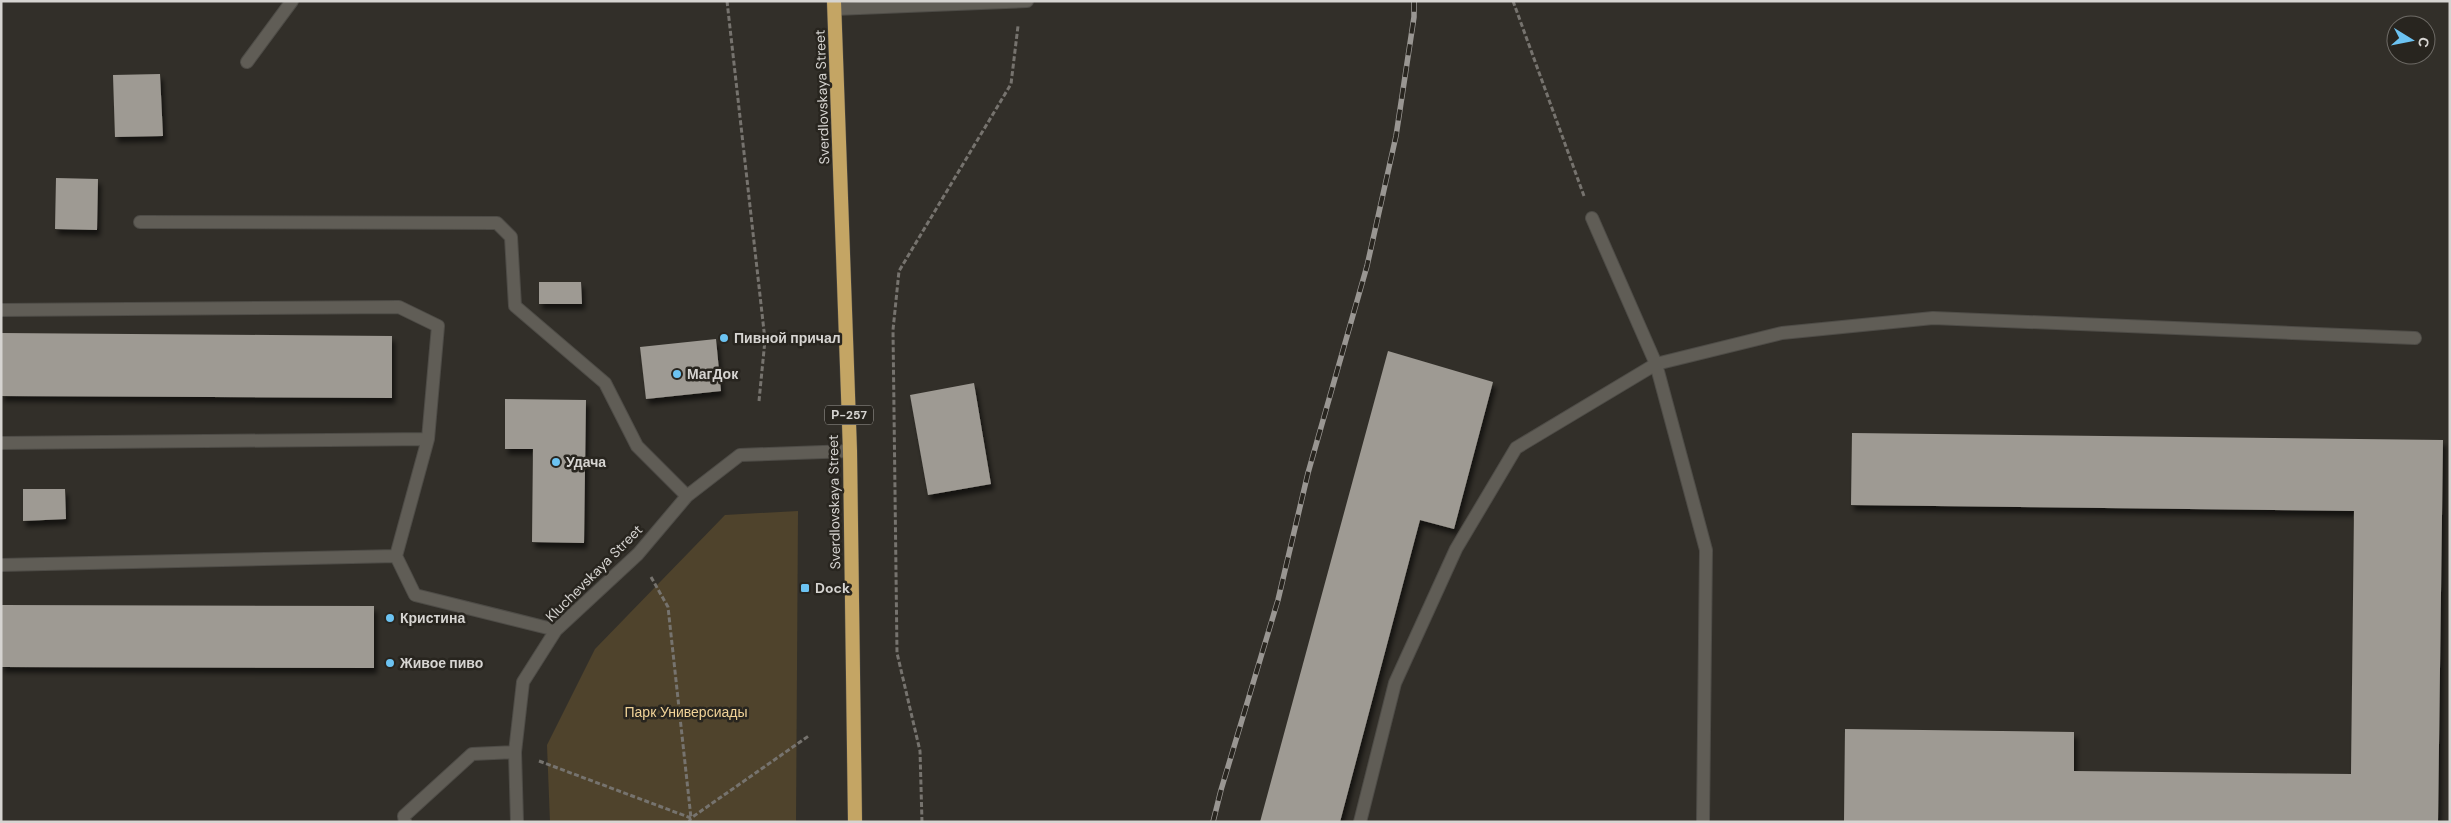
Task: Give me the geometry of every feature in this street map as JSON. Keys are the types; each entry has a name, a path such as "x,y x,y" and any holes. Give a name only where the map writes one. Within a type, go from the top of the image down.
{"highway":[{"name":"Sverdlovskaya Street","path":"834,5 850,451 855,822"}],"street":[{"path":"247,62 292,1"},
{"path":"834,5 1024,2"},
{"path":"1592,218 1656,364 1706,550 1703,822"},
{"path":"140,222 498,223 511,237 515,306 605,383 637,446 687,496"},
{"path":"1,310 399,307 438,326 428,439 396,556 415,595 556,630"},
{"path":"1360,822 1395,683 1456,549 1516,448 1656,364 1782,333 1933,318 2415,338"},
{"path":"1,443 428,439"},
{"name":"Kluchevskaya Street","path":"517,822 515,752 523,682 556,630 638,554 687,496 740,455 850,451"},
{"path":"1,565 396,556"},
{"path":"405,822 404,816 472,754 515,752"}],"path":[{"path":"727,1 765,340 759,401"},
{"path":"1513,1 1592,218"},
{"path":"922,822 920,751 896,653 893,330 899,271 1011,84 1024,2"},
{"path":"638,554 668,607 692,818"},
{"path":"689,822 810,735"},
{"path":"515,752 692,818"}],"green space":[{"name":"Парк Универсиады","path":"798,511 796,822 550,822 547,745 595,649 725,515"}],"building":[{"path":"160,74 163,136 115,137 113,75"},
{"path":"56,178 98,179 97,230 55,229"},
{"path":"539,282 581,282 582,304 539,304"},
{"path":"1,333 392,336 392,398 1,396"},
{"path":"716,339 721,391 646,399 640,347"},
{"path":"1388,351 1493,382 1454,529 1420,520 1340,822 1260,822"},
{"path":"974,383 991,484 928,495 910,395"},
{"path":"505,399 586,400 584,543 532,542 533,449 505,449"},
{"path":"1852,433 2443,440 2438,822 1844,822 1845,729 2074,732 2074,771 2351,774 2354,511 1851,505"},
{"path":"23,489 65,489 66,519 23,521"},
{"path":"1,605 374,606 374,668 1,667"}],"railway":[{"path":"1213,822 1278,600 1308,473 1367,266 1396,136 1414,17 1414,1"}],"place":[{"name":"Пивной причал","path":"724,338"},
{"name":"МагДок","path":"677,374"},
{"name":"Удача","path":"556,462"},
{"name":"Dock","path":"805,588"},
{"name":"Кристина","path":"390,618"},
{"name":"Живое пиво","path":"390,663"}]}
